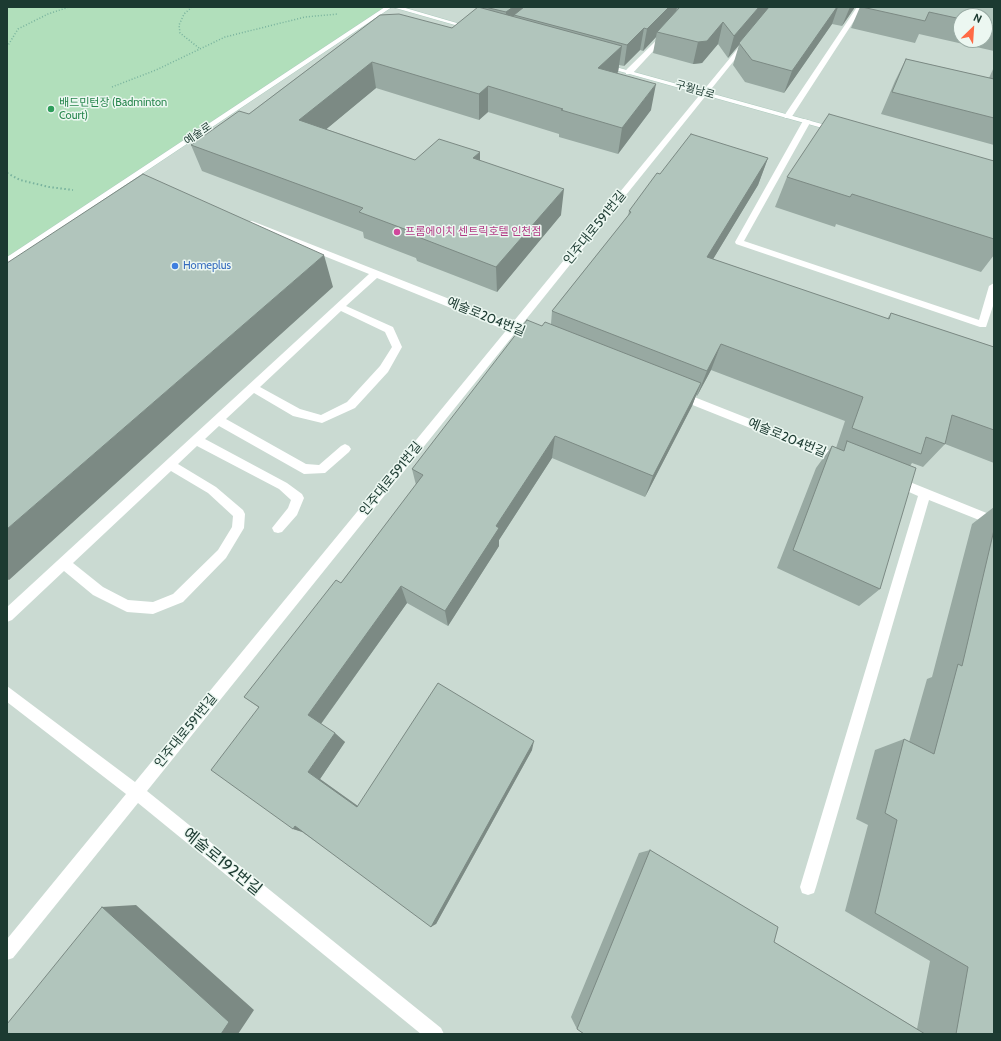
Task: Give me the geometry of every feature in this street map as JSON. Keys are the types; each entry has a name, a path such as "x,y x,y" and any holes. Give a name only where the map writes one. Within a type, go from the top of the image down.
{"street":[{"name":"예술로","path":"7,261 389,7"},
{"path":"395,7 477,30"},
{"path":"788,116 860,7"},
{"path":"629,72 672,28"},
{"name":"인주대로591번길","path":"7,952 755,32"},
{"name":"구월남로","path":"598,63 844,132"},
{"path":"807,121 740,242 983,325 994,286"},
{"path":"134,176 149,182"},
{"name":"예술로204번길","path":"244,220 543,340"},
{"path":"7,616 376,273"},
{"path":"253,388 297,413 322,419 351,405 384,369 397,347 389,330 340,307"},
{"name":"예술로204번길","path":"668,390 851,464"},
{"path":"218,420 304,469 321,470 345,449"},
{"path":"196,440 282,486 298,498 293,511 278,528"},
{"path":"64,563 98,591 127,606 153,608 178,598 222,554 238,528 239,514 212,490 170,465"},
{"path":"888,478 994,521"},
{"path":"808,887 925,493"},
{"name":"예술로192번길","path":"7,693 136,792 435,1034"}],"path":[{"path":"7,47 18,29 48,14 69,7"},
{"path":"192,7 184,14 179,25 180,33 199,48"},
{"path":"112,87 156,70 199,48 225,37 250,29 322,14 378,14"},
{"path":"7,173 20,180 48,187 107,194"}],"shaded area":[{"path":"389,7 994,7 994,1034 7,1034 7,261"}],"green space":[{"path":"7,7 389,7 7,261"}],"building":[{"path":"478,7 622,46 598,68 656,84 622,128 488,86 479,94 372,62 299,120 415,160 439,139 480,152 473,158 564,189 496,267 413,235 415,233 359,212 363,208 191,145 239,111 249,114 380,15 399,14 452,28"},
{"path":"485,7 513,7 506,12"},
{"path":"524,7 669,7 647,29 644,28 627,45 514,15"},
{"path":"680,7 759,7 734,36 723,22 707,41 698,42 657,32"},
{"path":"769,7 837,7 792,71 752,60 739,43"},
{"path":"862,7 994,7 994,26 993,8 953,8 953,17 929,12 925,21"},
{"path":"906,59 994,79 994,118 892,92"},
{"path":"829,114 994,161 994,239 852,194 850,197 787,177"},
{"path":"691,134 768,158 707,257 889,319 891,313 994,347 994,430 952,415 945,444 926,437 921,454 852,428 863,397 721,344 707,371 552,311 631,212 629,211 657,173 660,174"},
{"path":"143,174 324,255 7,529 7,263"},
{"path":"527,320 542,326 545,322 701,383 653,476 555,436 496,526 499,528 445,611 401,586 308,715 335,733 308,772 357,807 438,683 534,741 431,927 295,826 293,829 211,770 259,707 244,697 336,580 341,583 423,475 412,469"},
{"path":"847,441 916,468 880,589 793,550 832,446 844,451"},
{"path":"994,530 994,1034 956,1034 968,967 875,913 897,820 885,813 904,739 934,754 958,664 962,666"},
{"path":"650,850 778,927 774,942 925,1034 584,1034 577,1029"},
{"path":"102,907 229,1022 221,1034 7,1034 7,1024"}],"place":[{"name":"배드민턴장 (Badminton Court)","path":"51,109"},
{"name":"프롬에이치 센트릭호텔 인천점","path":"397,232"},
{"name":"Homeplus","path":"175,266"}]}
